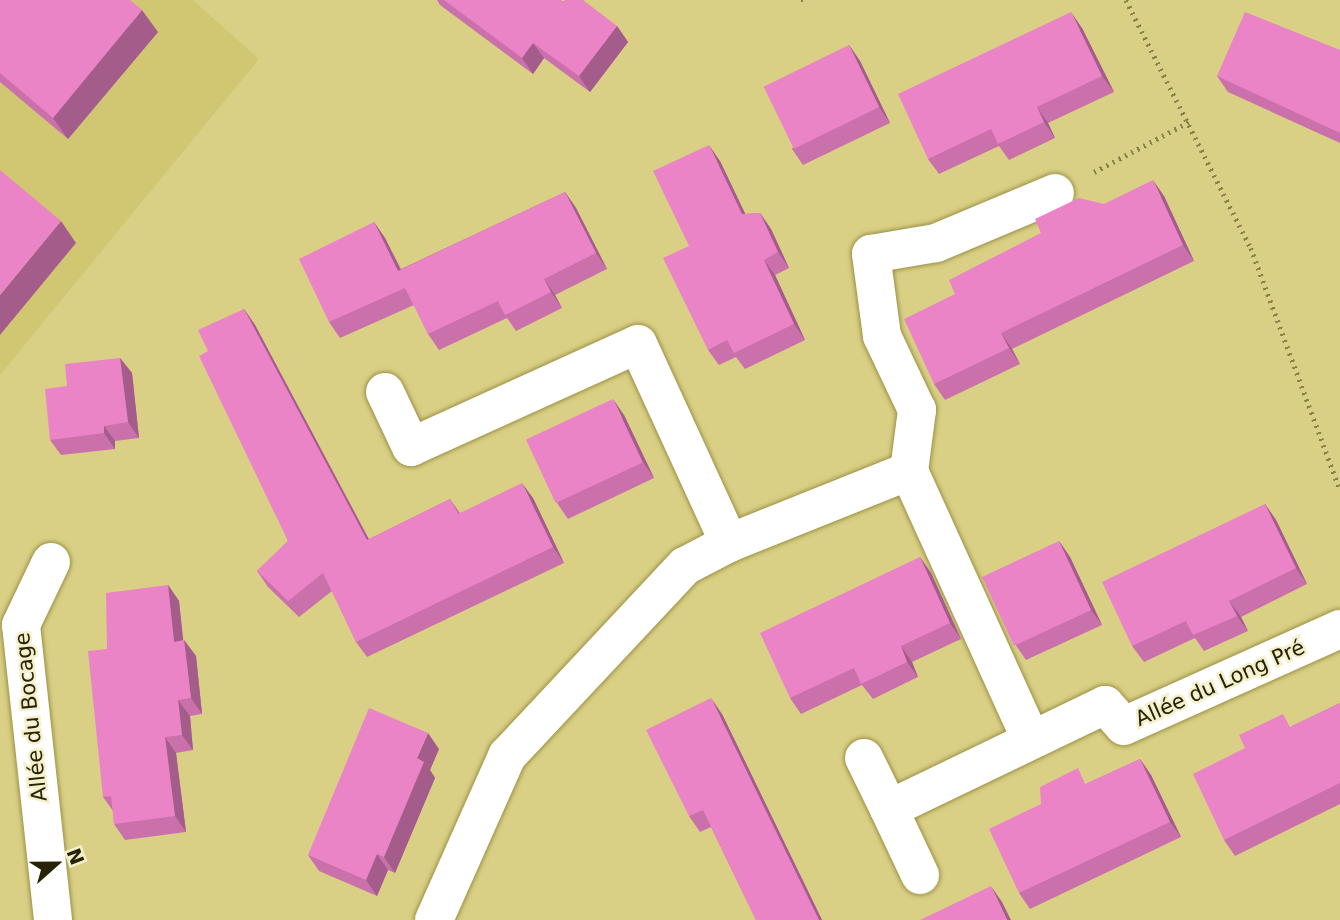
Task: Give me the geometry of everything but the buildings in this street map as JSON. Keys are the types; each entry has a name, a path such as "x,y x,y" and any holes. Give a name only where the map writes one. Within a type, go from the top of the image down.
{"street":[{"path":"1031,740 909,471 917,410 882,336 871,254 936,243 1055,192"},
{"path":"385,392 411,447 638,344 729,543"},
{"path":"434,920 508,756 685,566 729,543 909,471"},
{"name":"Allée du Bocage","path":"51,562 20,625 53,920"},
{"name":"Allée du Long Pré","path":"889,809 1105,705 1124,726 1340,629"},
{"path":"864,758 920,876"}],"path":[{"path":"801,0 808,0"},
{"path":"1126,0 1251,248 1340,489"},
{"path":"1055,192 1189,122"}],"shaded area":[{"path":"0,0 193,0 259,59 0,375"}]}
